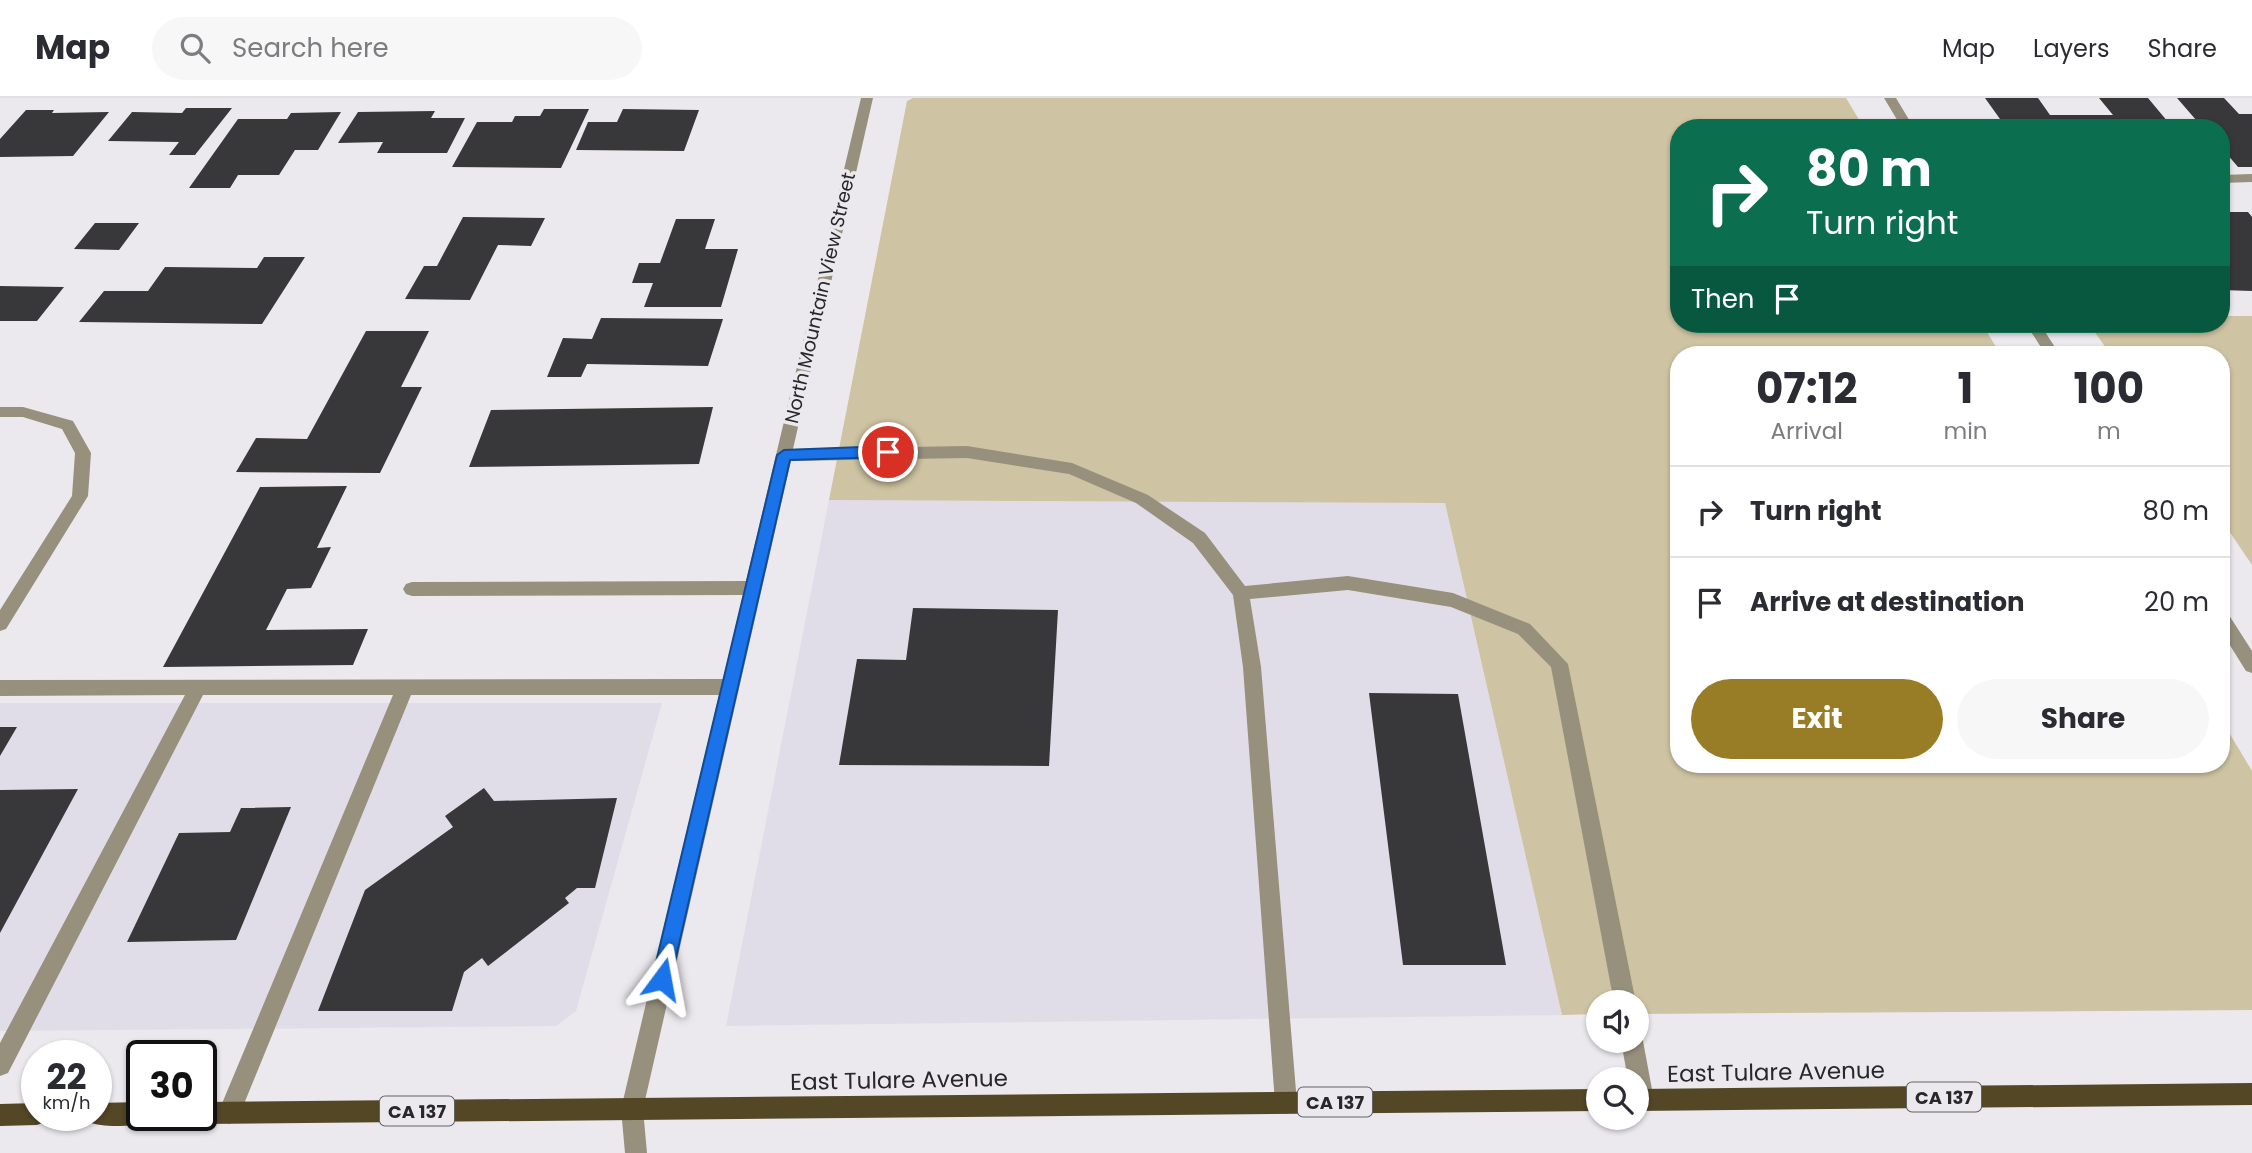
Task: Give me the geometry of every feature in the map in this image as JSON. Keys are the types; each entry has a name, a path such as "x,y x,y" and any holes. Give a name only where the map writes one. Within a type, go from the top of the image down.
{"main road":[{"name":"East Tulare Avenue","path":"1649,1100 2252,1094"},
{"name":"East Tulare Avenue","path":"217,1113 1586,1100"},
{"path":"0,1115 21,1114"}],"street":[{"name":"North Mountain View Street","path":"636,1153 632,1109 867,98"},
{"path":"1890,98 1903,119"},
{"path":"2230,178 2252,178"},
{"path":"0,412 23,412 68,425 83,453 80,496 50,549 0,624"},
{"path":"784,455 967,452 1072,469 1142,499 1199,538 1241,593 1252,667 1286,1103"},
{"path":"1241,593 1348,583 1453,600 1524,629 1559,664 1623,990"},
{"path":"412,589 752,589"},
{"path":"2230,631 2252,666"},
{"path":"0,688 730,687"},
{"path":"0,1065 198,688"},
{"path":"229,1113 405,688"}],"shaded area":[{"path":"913,98 1846,98 1859,119 1670,119 1670,333 1988,333 1995,346 1670,346 1670,773 2230,773 2230,734 2252,771 2252,1010 1649,1014 1649,990 1586,990 1586,1014 1562,1015 1445,503 829,500 907,101"},
{"path":"2230,316 2252,316 2252,565 2230,532 2230,346 2105,346 2095,333 2230,333"},
{"path":"829,500 1445,503 1562,1015 726,1026"},
{"path":"0,703 662,703 576,1011 556,1026 0,1031"}],"building":[{"path":"1985,98 2038,98 2050,115 2113,115 2099,98 2148,98 2166,119 2000,119"},
{"path":"2177,98 2224,98 2239,114 2252,114 2252,167 2238,167 2230,158 2230,119 2195,119"},
{"path":"186,108 232,108 195,155 169,155 179,142 108,141 132,112 182,113"},
{"path":"544,109 589,109 561,168 452,167 477,122 512,122 515,116 540,116"},
{"path":"623,109 699,110 684,151 576,150 588,122 617,122"},
{"path":"26,110 54,110 52,113 109,112 73,156 0,157 0,139"},
{"path":"435,111 431,118 465,118 447,153 377,153 383,142 338,143 358,112"},
{"path":"341,112 318,150 295,150 279,175 238,175 230,188 189,188 238,119 287,119 291,113"},
{"path":"2230,212 2248,212 2252,217 2252,291 2230,290"},
{"path":"463,217 545,218 531,246 498,245 470,300 405,299 424,266 437,266"},
{"path":"676,219 715,219 705,249 738,249 721,307 644,307 653,283 632,283 639,263 660,263"},
{"path":"95,223 139,223 119,250 74,249"},
{"path":"264,257 305,257 262,324 79,322 104,291 148,291 165,267 257,268"},
{"path":"0,286 64,287 37,321 0,321"},
{"path":"601,318 723,319 708,366 587,364 581,377 547,377 563,338 592,339"},
{"path":"366,331 429,331 401,387 422,387 380,473 236,472 256,438 307,439"},
{"path":"713,407 699,464 469,467 491,410"},
{"path":"347,486 317,548 331,547 311,588 287,589 266,630 368,629 353,665 163,667 260,487"},
{"path":"913,608 1058,610 1049,766 839,765 857,659 906,660"},
{"path":"1369,693 1458,694 1506,965 1403,965"},
{"path":"0,727 17,727 0,756"},
{"path":"484,788 494,801 617,798 595,888 577,888 565,898 569,903 488,966 482,958 464,972 452,1011 318,1011 365,890 453,827 445,816"},
{"path":"78,789 0,933 0,790"},
{"path":"291,807 236,940 127,942 179,833 230,832 241,808"}],"route":[{"path":"662,979 784,455 888,452"}]}
